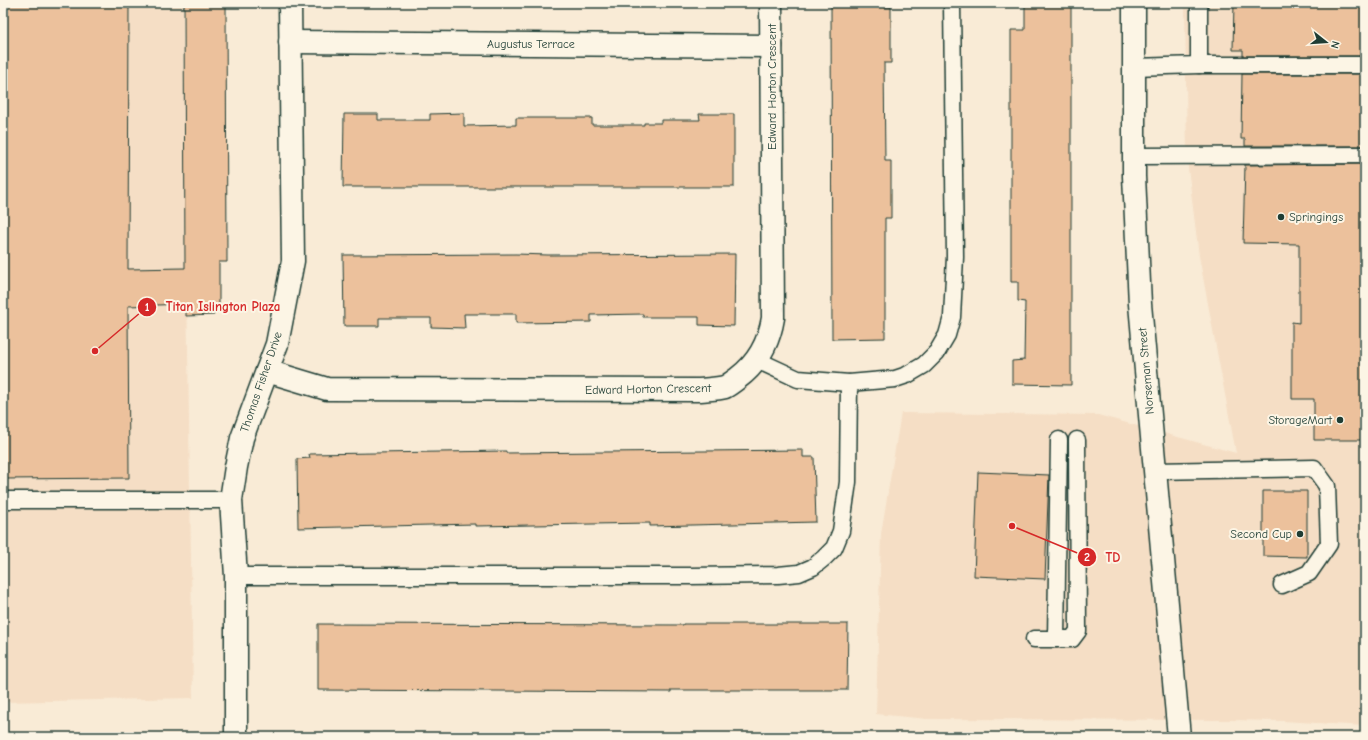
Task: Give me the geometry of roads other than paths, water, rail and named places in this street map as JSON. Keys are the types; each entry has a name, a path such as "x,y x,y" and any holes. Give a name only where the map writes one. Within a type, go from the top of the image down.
{"street":[{"name":"Thomas Fisher Drive","path":"236,737 236,576 231,500 242,438 277,344 293,261 290,3"},
{"name":"Edward Horton Crescent","path":"267,371 327,389 700,390 725,386 742,375 757,360 767,342 773,318 771,3"},
{"name":"Norseman Street","path":"1134,3 1134,156 1140,304 1179,737"},
{"name":"Augustus Terrace","path":"290,42 772,46"}],"lane":[{"path":"757,360 798,379 849,383 895,379 907,376 924,365 937,352 947,335 952,317 955,257 952,3"},
{"path":"1199,3 1199,65"},
{"path":"1134,67 1199,65 1365,65"},
{"path":"1134,156 1365,155"},
{"path":"236,576 690,576 778,575 799,573 813,567 834,548 841,531 848,482 849,383"},
{"path":"1056,639 1059,440"},
{"path":"1034,639 1072,639 1078,631 1077,440"},
{"path":"1154,471 1314,468 1327,486 1329,544 1309,573 1282,585"},
{"path":"3,500 231,500"}],"place":[{"name":"Springings","path":"1281,217"},
{"name":"Titan Islington Plaza","path":"95,351"},
{"name":"StorageMart","path":"1340,420"},
{"name":"TD","path":"1012,526"},
{"name":"Second Cup","path":"1300,534"}]}
